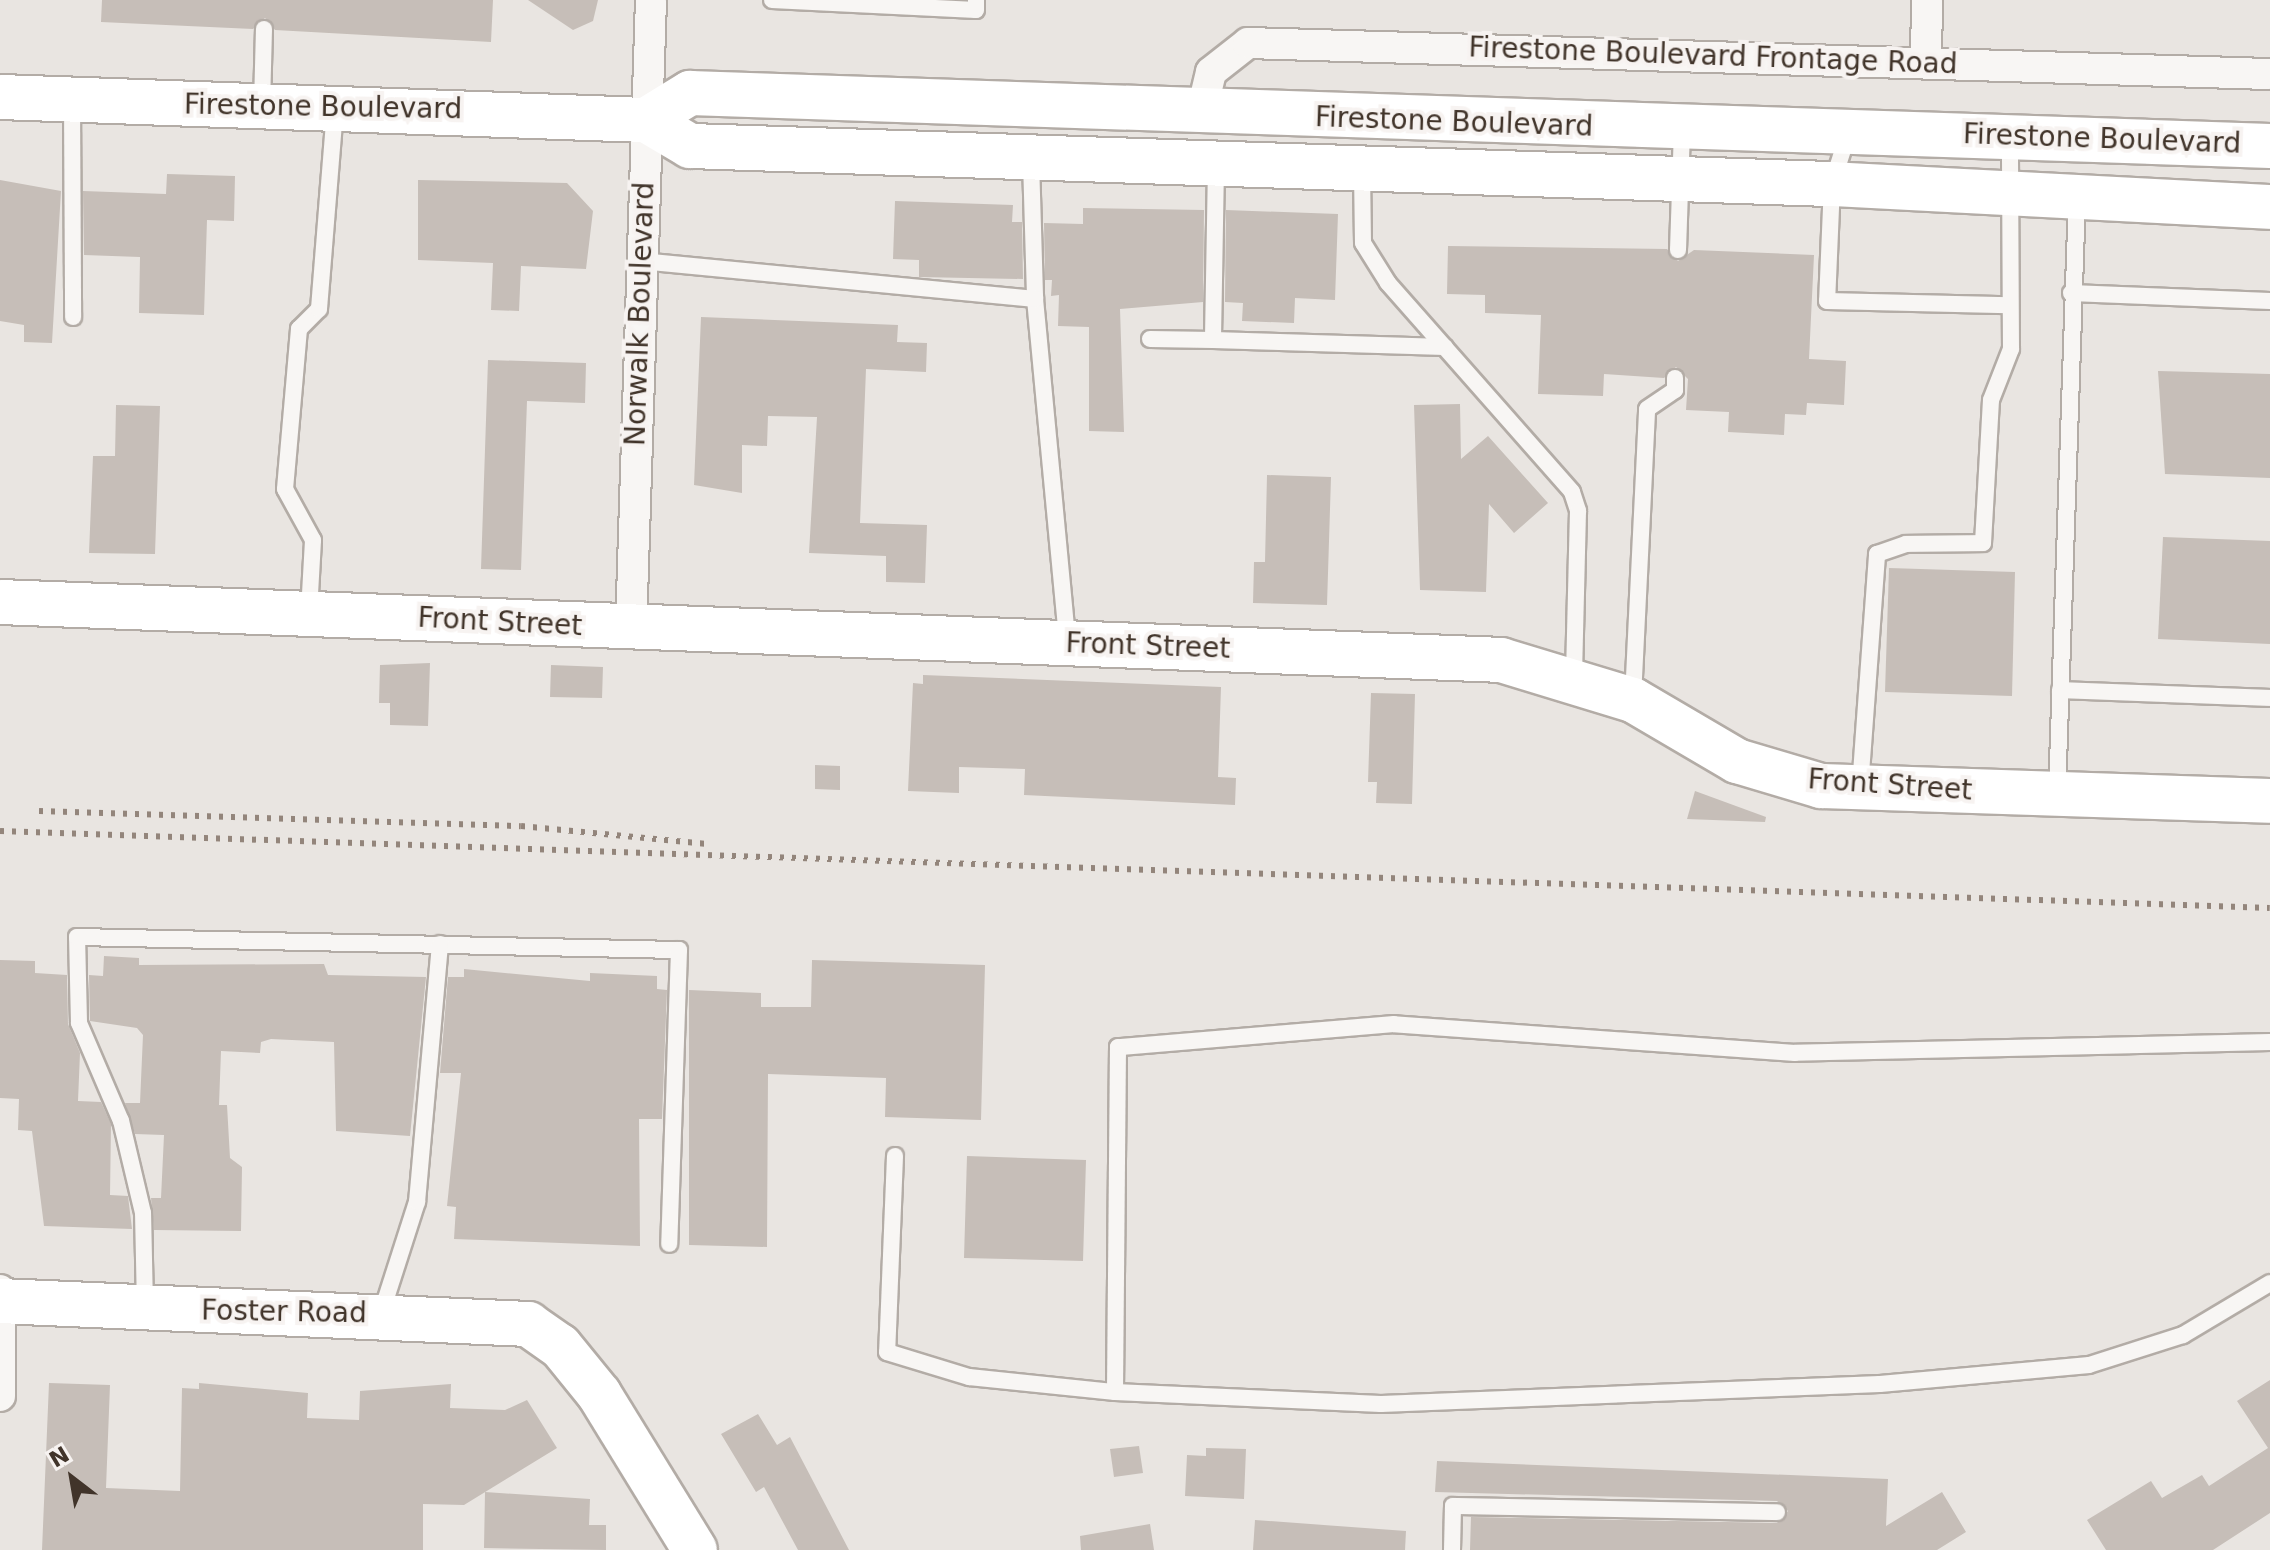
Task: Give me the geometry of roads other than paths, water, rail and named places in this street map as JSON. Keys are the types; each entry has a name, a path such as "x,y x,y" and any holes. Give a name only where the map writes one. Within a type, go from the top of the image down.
{"street":[{"name":"Norwalk Boulevard","path":"631,629 651,0"},
{"path":"1926,62 1927,0"},
{"name":"Firestone Boulevard Frontage Road","path":"1201,114 1211,72 1248,43 2270,74"},
{"name":"Firestone Boulevard","path":"646,120 690,93 1201,114 1682,129 1850,130 2270,146"},
{"name":"Firestone Boulevard","path":"0,97 646,120 690,146 1832,184 2270,207"},
{"name":"Front Street","path":"0,602 631,629 1067,642 1501,660 1633,700 1737,761 1821,786 2270,801"},
{"path":"0,1396 1,1297"},
{"name":"Foster Road","path":"1,1297 145,1309 381,1314 528,1324 560,1346 695,1550"}],"lane":[{"path":"772,0 976,10 976,0"},
{"path":"262,106 264,29"},
{"path":"72,101 73,317"},
{"path":"309,613 313,540 285,489 299,329 319,309 336,108"},
{"path":"1678,250 1682,129"},
{"path":"1850,130 1832,184 1827,301 2009,305"},
{"path":"1860,787 1877,554 1906,544 1983,543 1991,400 2011,349 2007,192 2010,136"},
{"path":"1031,159 1035,299 1067,642"},
{"path":"1213,340 1216,165"},
{"path":"1362,170 1363,243 1445,347 1572,492 1578,511 1574,682"},
{"path":"2057,794 2071,293 2077,196"},
{"path":"641,261 1035,299"},
{"path":"2071,293 2270,301"},
{"path":"1150,339 1445,347"},
{"path":"1633,700 1647,409 1675,390 1675,378"},
{"path":"2060,690 2270,698"},
{"path":"145,1309 143,1213 121,1121 79,1023 77,937 679,950 669,1244"},
{"path":"381,1314 417,1202 440,944"},
{"path":"1115,1392 1118,1047 1394,1024 1795,1053 2270,1042"},
{"path":"895,1156 887,1352 969,1377 1115,1392 1381,1404 1880,1384 2089,1365 2183,1335 2270,1283"},
{"path":"1452,1550 1453,1506 1777,1512"}],"railway":[{"path":"39,811 521,826 707,844"},
{"path":"0,831 2270,908"}]}
